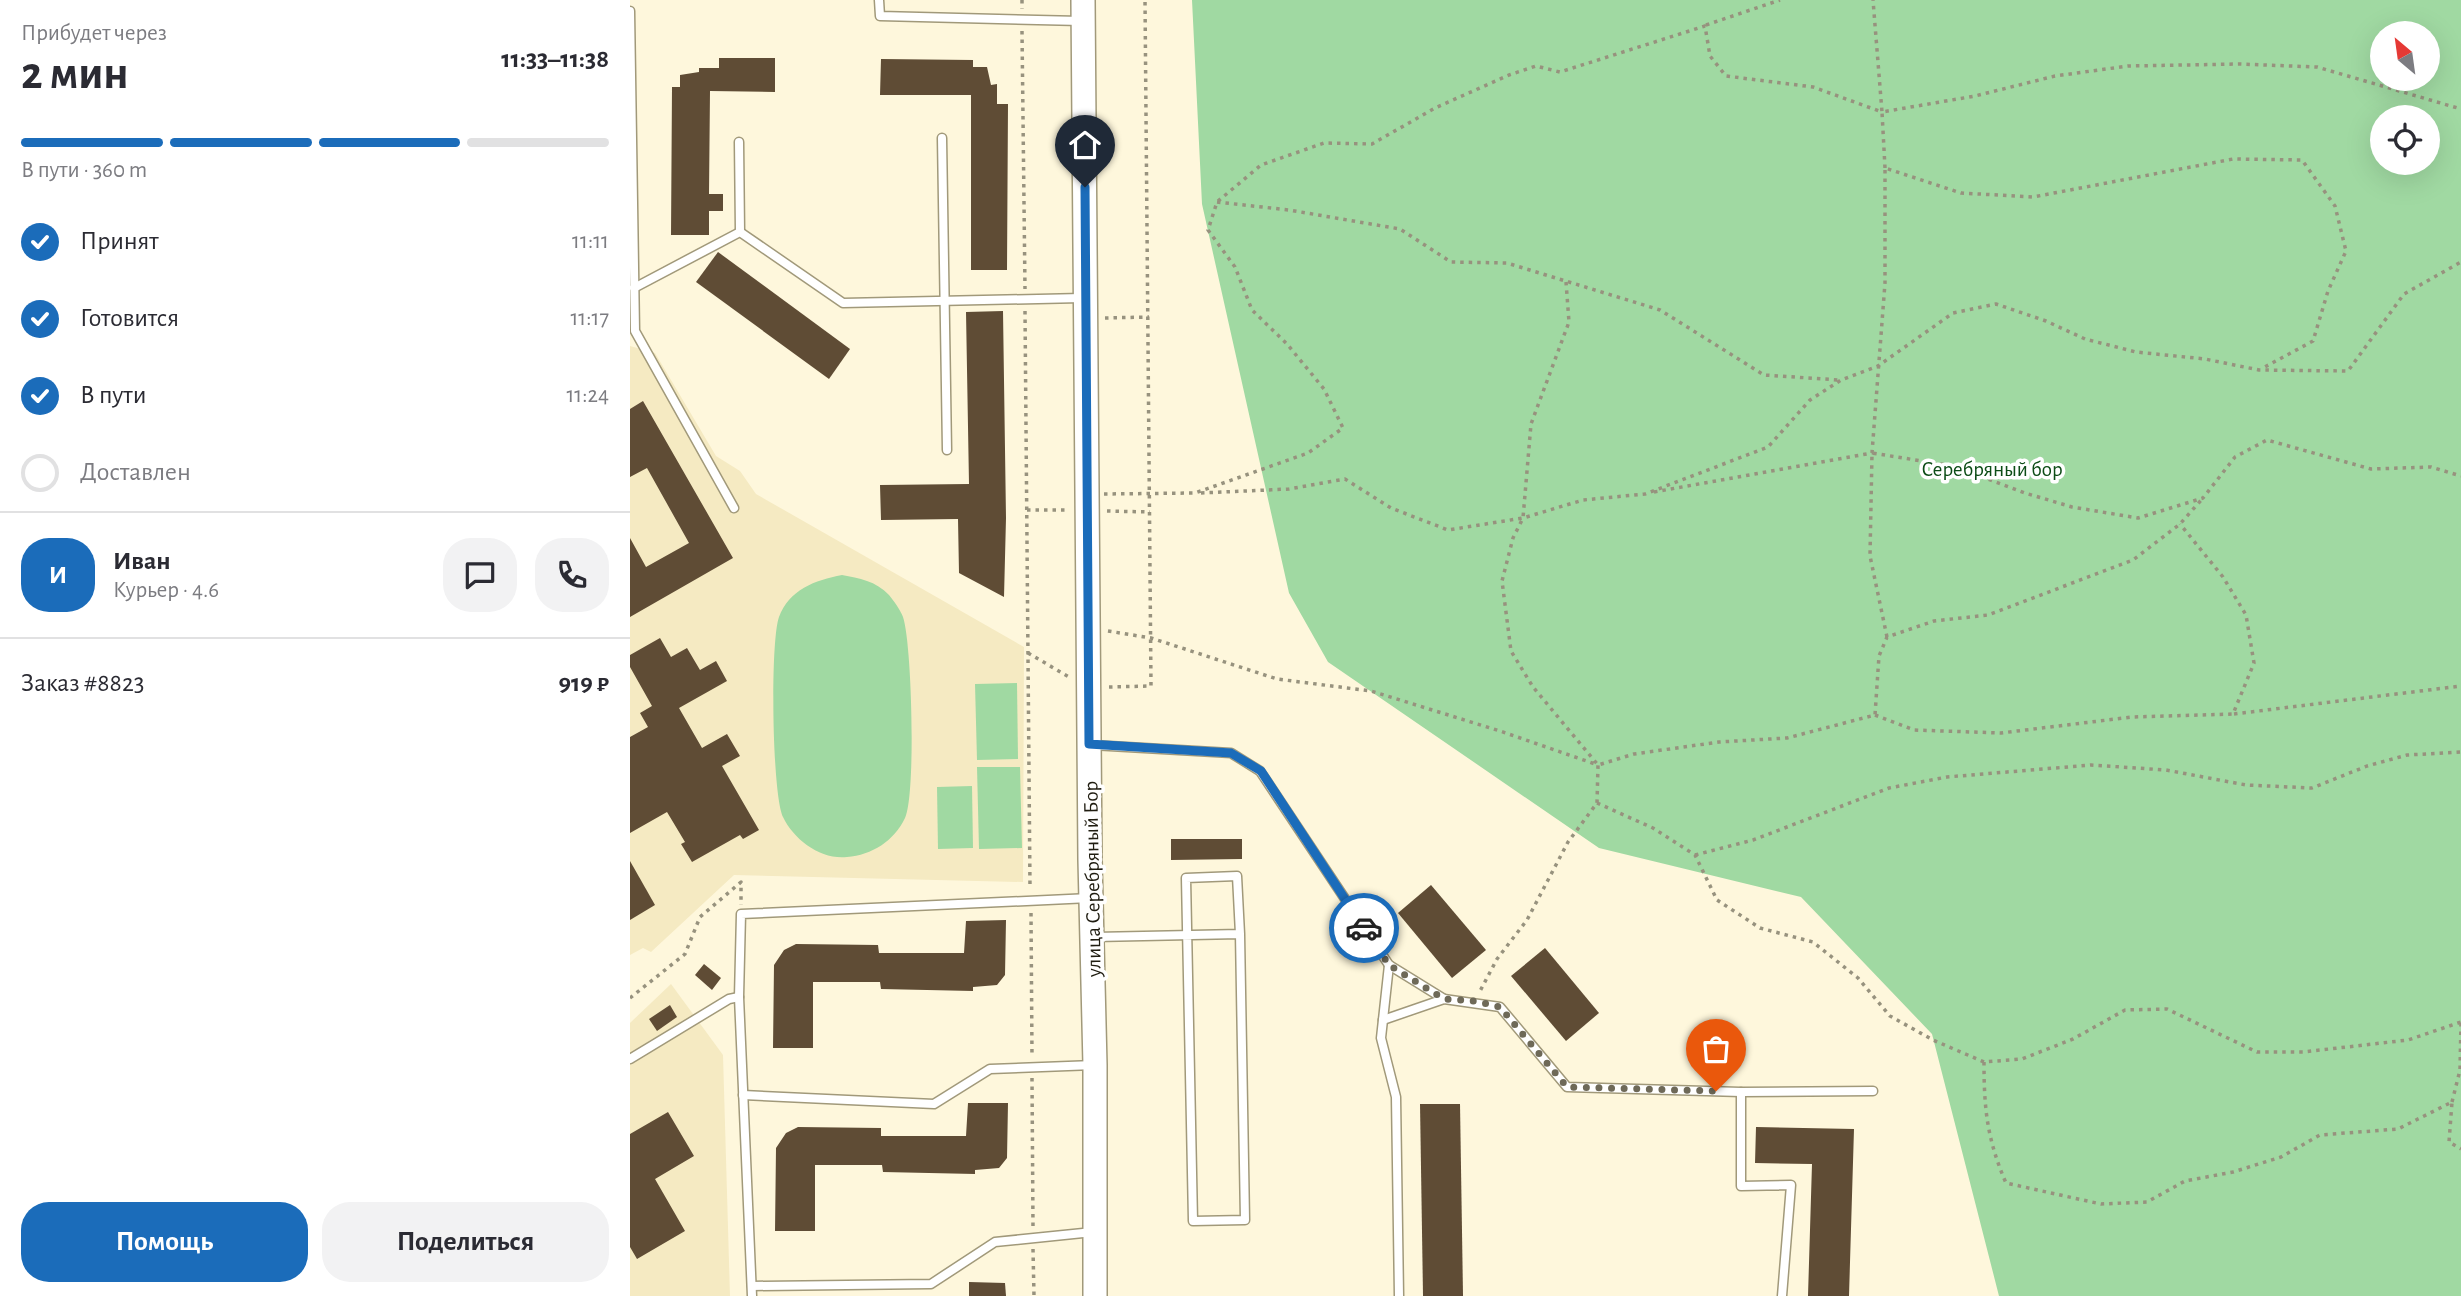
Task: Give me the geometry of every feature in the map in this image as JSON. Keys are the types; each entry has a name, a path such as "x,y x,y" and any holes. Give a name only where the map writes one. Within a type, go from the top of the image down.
{"street":[{"name":"улица Серебряный Бор","path":"1083,10 1089,744 1095,1065 1095,1296"}],"lane":[{"path":"879,0 880,16 1022,19 1083,10"},
{"path":"630,11 635,331 734,508"},
{"path":"942,138 947,450"},
{"path":"738,142 740,232"},
{"path":"740,232 843,303 1025,300 1086,309"},
{"path":"634,288 740,232"},
{"path":"1089,744 1231,753 1261,771 1389,965 1444,999"},
{"path":"1237,876 1240,934 1245,1220 1193,1221 1185,878 1237,876"},
{"path":"752,1296 739,997 741,914 1091,898"},
{"path":"1092,937 1240,934"},
{"path":"1389,965 1381,1038 1396,1097 1399,1296"},
{"path":"630,1059 729,999 739,997"},
{"path":"1383,1020 1444,999 1475,1001 1500,1007 1567,1087 1873,1091"},
{"path":"743,1095 934,1104 990,1069 1095,1065"},
{"path":"1741,1091 1741,1186 1791,1185 1782,1296"},
{"path":"752,1286 931,1284 995,1242 1093,1232"}],"path":[{"path":"1022,0 1034,1296"},
{"path":"1028,653 1089,688 1151,686 1146,0"},
{"path":"1195,494 1308,453 1343,428 1324,389 1287,344 1252,310 1235,267 1208,230 1217,202 1261,165 1324,144 1372,144 1435,108 1509,75 1536,66 1560,72 1780,0"},
{"path":"1873,0 1885,168 1885,284 1872,453 1870,556 1887,637 1879,656 1875,715"},
{"path":"1706,26 1710,56 1726,76 1814,87 1882,112 1975,96 2055,76 2128,66 2239,64 2317,67 2461,109"},
{"path":"1885,168 1961,193 2033,197 2233,159 2302,160 2335,206 2346,251 2328,291 2313,341 2259,370"},
{"path":"1217,202 1400,229 1451,262 1507,263 1660,310 1764,374 1841,380"},
{"path":"1645,494 1768,447 1810,400 1841,380 1878,366 1953,313 1996,304 2046,321 2085,339 2136,352 2205,359 2259,370 2348,371 2404,294 2461,262"},
{"path":"1475,1001 1497,958 1528,920 1568,842 1597,803 1598,765 1533,687 1511,651 1503,582 1513,538 1523,518 1531,424 1569,322 1566,282"},
{"path":"1086,309 1149,317"},
{"path":"1887,637 1934,621 1988,615 2133,560 2180,524 2235,457 2267,440 2371,469 2431,467 2461,476"},
{"path":"1087,494 1195,494 1289,489 1345,480 1391,508 1448,530 1523,518 1583,500 1645,494 1872,453 1953,466 2025,494 2072,507 2138,518 2203,498"},
{"path":"2180,524 2223,577 2246,615 2254,663 2233,714"},
{"path":"1088,628 1151,638 1277,679 1371,691 1500,730 1598,765 1634,754 1719,742 1787,738 1875,715 1914,730 2001,733 2132,717 2233,714 2461,686"},
{"path":"1695,855 1753,840 1889,788 1947,777 2091,765 2166,770 2246,785 2312,788 2367,765 2407,755 2461,752"},
{"path":"1597,803 1653,828 1695,855 1717,900 1760,928 1813,942 1857,978 1890,1016 1933,1041 1984,1062 2022,1059 2073,1039 2125,1010 2167,1009 2257,1052 2302,1052 2408,1040 2461,1022 2461,1064 2452,1102 2449,1142 2461,1149"},
{"path":"630,998 685,954 700,918 741,882 741,914"},
{"path":"1984,1062 1984,1111 1993,1153 2006,1182 2101,1204 2147,1202 2185,1181 2233,1172 2281,1157 2320,1135 2398,1129 2452,1102"}],"shaded area":[{"path":"630,346 655,353 716,456 740,471 756,494 1024,647 1023,882 734,875 651,952 643,948 630,955"},
{"path":"671,984 723,1055 730,1296 630,1296 630,1023"}],"green space":[{"name":"Серебряный бор","path":"1192,0 2461,0 2461,1296 1999,1296 1932,1034 1801,897 1599,848 1328,662 1289,593 1202,204"},
{"path":"842,575 879,586 891,597 903,617 909,656 912,751 908,804 905,818 895,834 873,850 856,856 837,857 809,847 794,833 783,817 776,780 773,685 776,632 783,608 804,588"},
{"path":"1017,683 1018,759 977,760 975,684"},
{"path":"977,767 1020,767 1022,848 979,849"},
{"path":"972,786 973,848 938,849 937,787"}],"building":[{"path":"719,58 775,58 775,92 710,91 709,194 723,194 723,211 709,211 709,235 671,235 672,87 680,87 680,75 699,72 699,68 719,68"},
{"path":"881,59 973,60 973,67 987,67 991,85 997,84 997,104 1008,104 1007,270 971,270 971,95 880,95"},
{"path":"718,252 850,349 829,379 696,282"},
{"path":"1003,311 1006,518 1004,597 959,573 958,519 881,520 880,485 969,484 966,312"},
{"path":"643,401 733,558 630,617 630,538 646,567 689,543 647,468 630,477 630,409"},
{"path":"660,638 671,657 687,648 700,670 716,661 727,681 679,708 702,748 727,734 740,756 722,766 759,830 743,839 740,835 692,862 681,844 685,842 667,812 630,833 630,737 648,727 640,713 652,706 630,667 630,655"},
{"path":"1171,839 1242,839 1242,859 1171,860"},
{"path":"630,861 655,905 630,920"},
{"path":"1431,885 1486,950 1452,978 1398,913"},
{"path":"1006,920 1005,975 997,985 973,987 973,991 881,989 880,982 813,982 813,1048 773,1048 774,965 784,950 796,944 878,945 879,953 964,953 966,921"},
{"path":"1545,948 1599,1013 1566,1041 1511,976"},
{"path":"704,964 721,978 712,990 695,975"},
{"path":"670,1005 677,1017 657,1031 649,1019"},
{"path":"968,1103 1008,1103 1007,1158 999,1168 975,1170 975,1174 883,1172 882,1165 815,1165 815,1231 775,1231 776,1148 786,1133 798,1127 881,1128 881,1136 966,1136"},
{"path":"1420,1104 1460,1104 1463,1296 1423,1296"},
{"path":"668,1112 694,1156 655,1179 685,1231 637,1259 630,1247 630,1134"},
{"path":"1756,1127 1854,1129 1849,1296 1808,1296 1812,1164 1755,1163"},
{"path":"969,1282 1005,1283 1006,1296 969,1296"}],"way so far":[{"path":"1364,928 1389,965 1444,999 1475,1001 1500,1007 1567,1087 1716,1091"}],"route":[{"path":"1085,187 1089,744 1231,753 1261,771 1364,928"}]}
